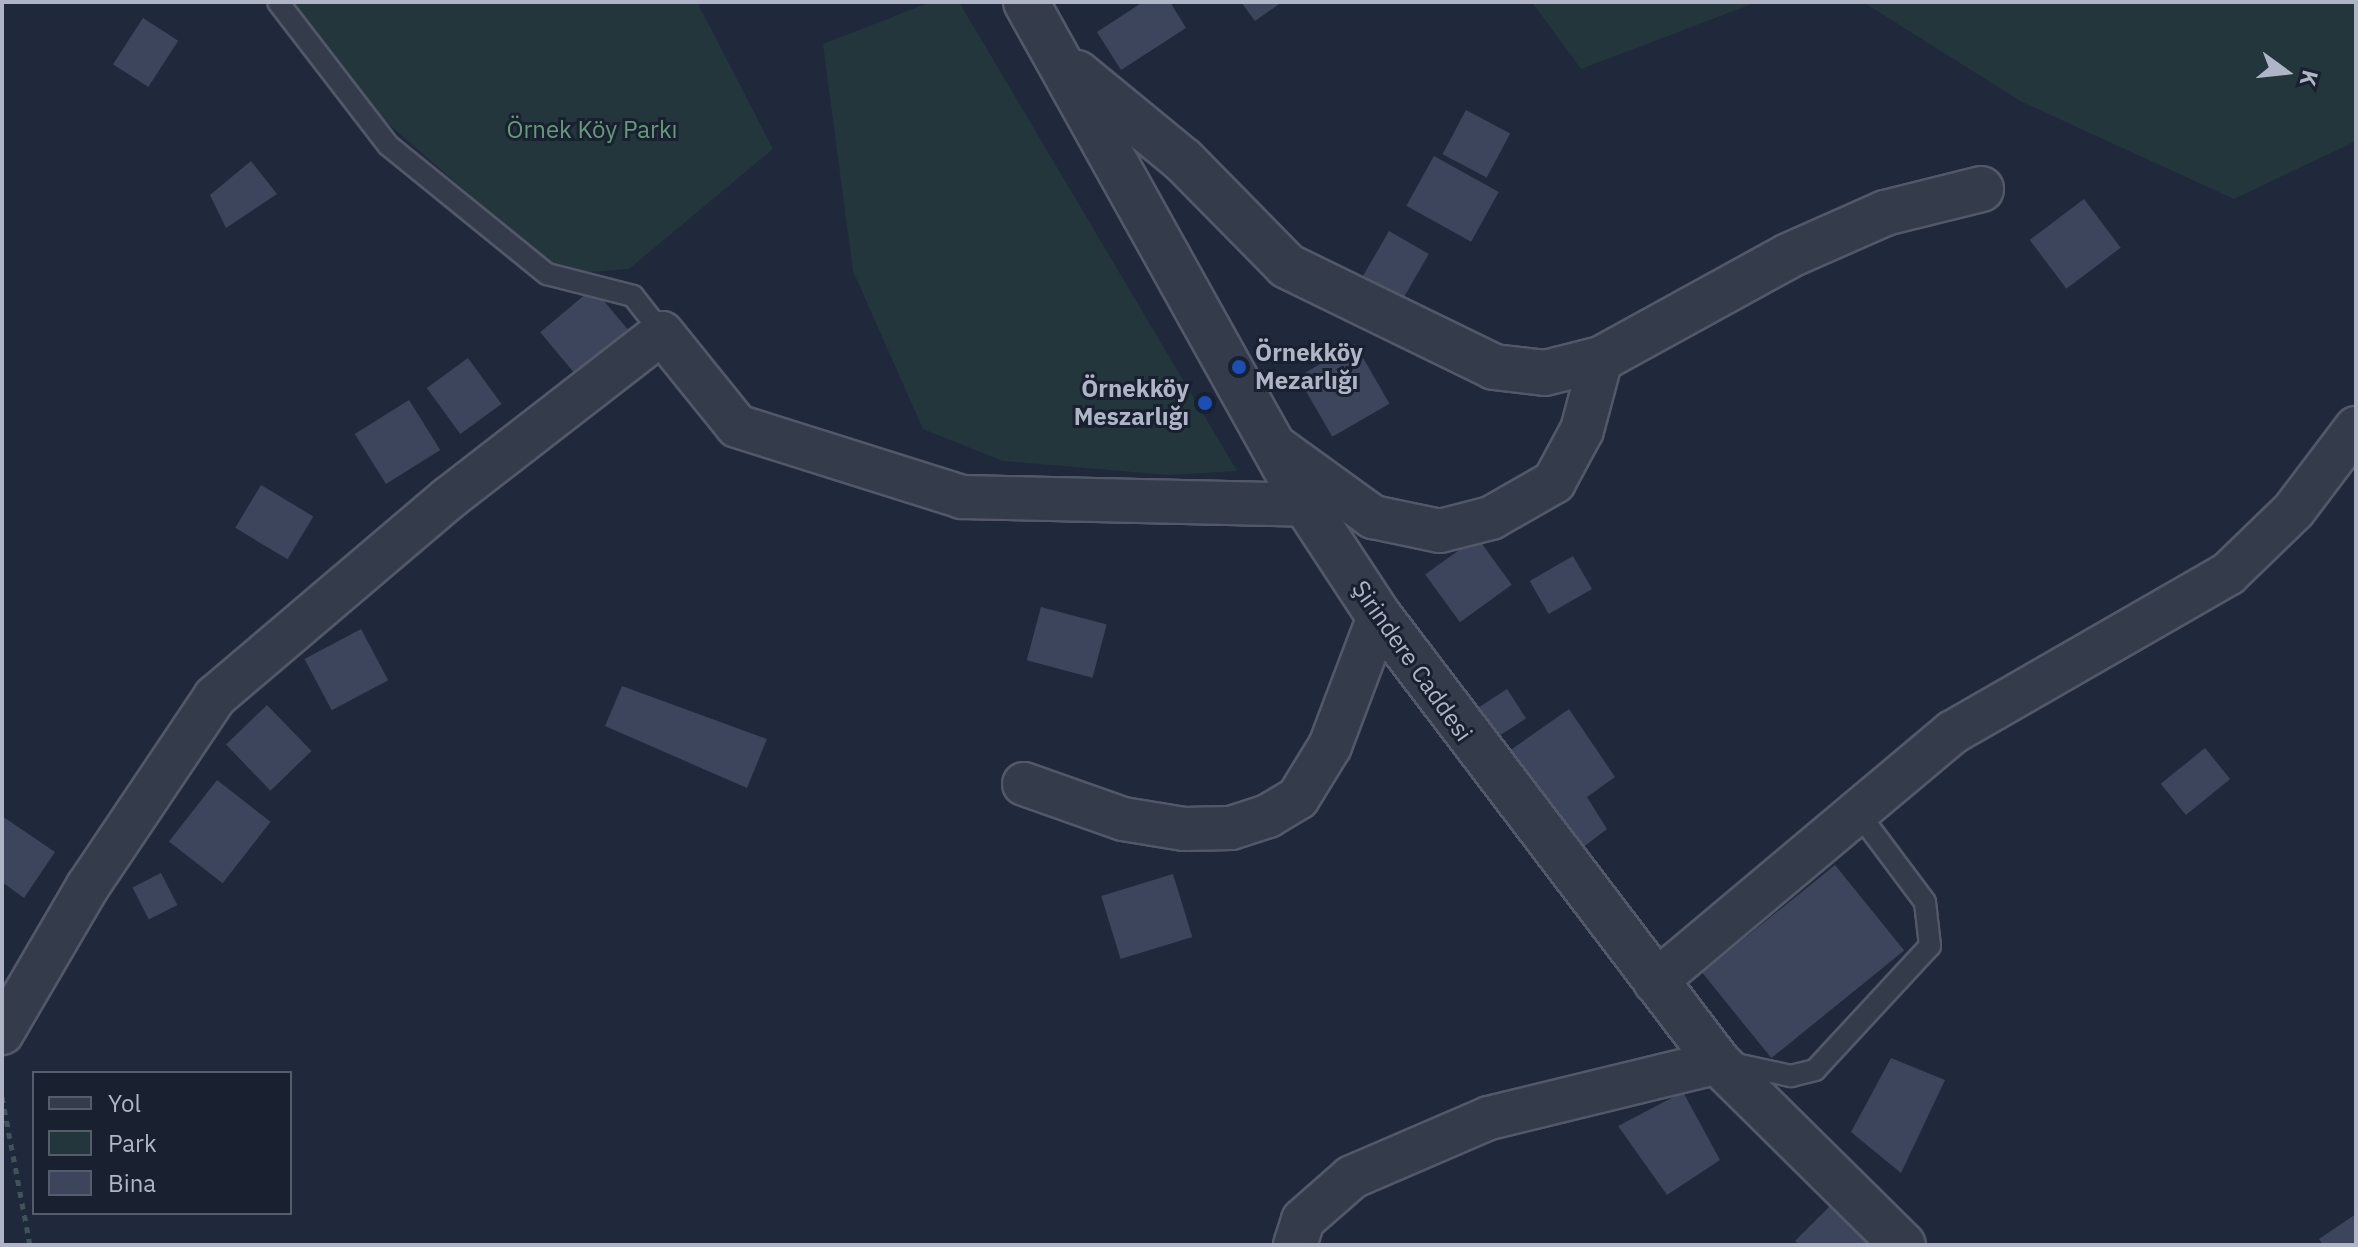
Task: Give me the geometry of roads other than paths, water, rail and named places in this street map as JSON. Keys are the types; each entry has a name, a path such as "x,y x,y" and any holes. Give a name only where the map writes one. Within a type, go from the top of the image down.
{"street":[{"name":"Şirindere Caddesi","path":"1026,2 1306,505 1379,616 1718,1062 1903,1245"},
{"path":"1060,59 1183,160 1287,266 1494,367 1545,373 1601,359 1802,250 1885,213 1981,189"},
{"path":"2,1033 215,697 449,498 662,333 737,426 962,497 1306,505"},
{"path":"1272,444 1373,517 1440,531 1491,518 1554,482 1582,430 1601,359"},
{"path":"1655,982 1857,811 2000,702 2228,574 2294,510 2356,428"},
{"path":"1024,784 1123,819 1184,829 1231,828 1268,816 1298,798 1330,746 1379,616"},
{"path":"1295,1245 1303,1220 1352,1177 1489,1118 1718,1062"}],"lane":[{"path":"278,2 388,145 547,274 633,296 662,333"},
{"path":"1718,1062 1750,1062 1791,1076 1815,1070 1930,946 1925,902 1857,811"}],"place":[{"name":"Örnekköy Mezarlığı","path":"1239,367"},
{"name":"Örnekköy Meszarlığı","path":"1205,403"}],"park label":[{"name":"Örnek Köy Parkı","path":"592,130"}]}
